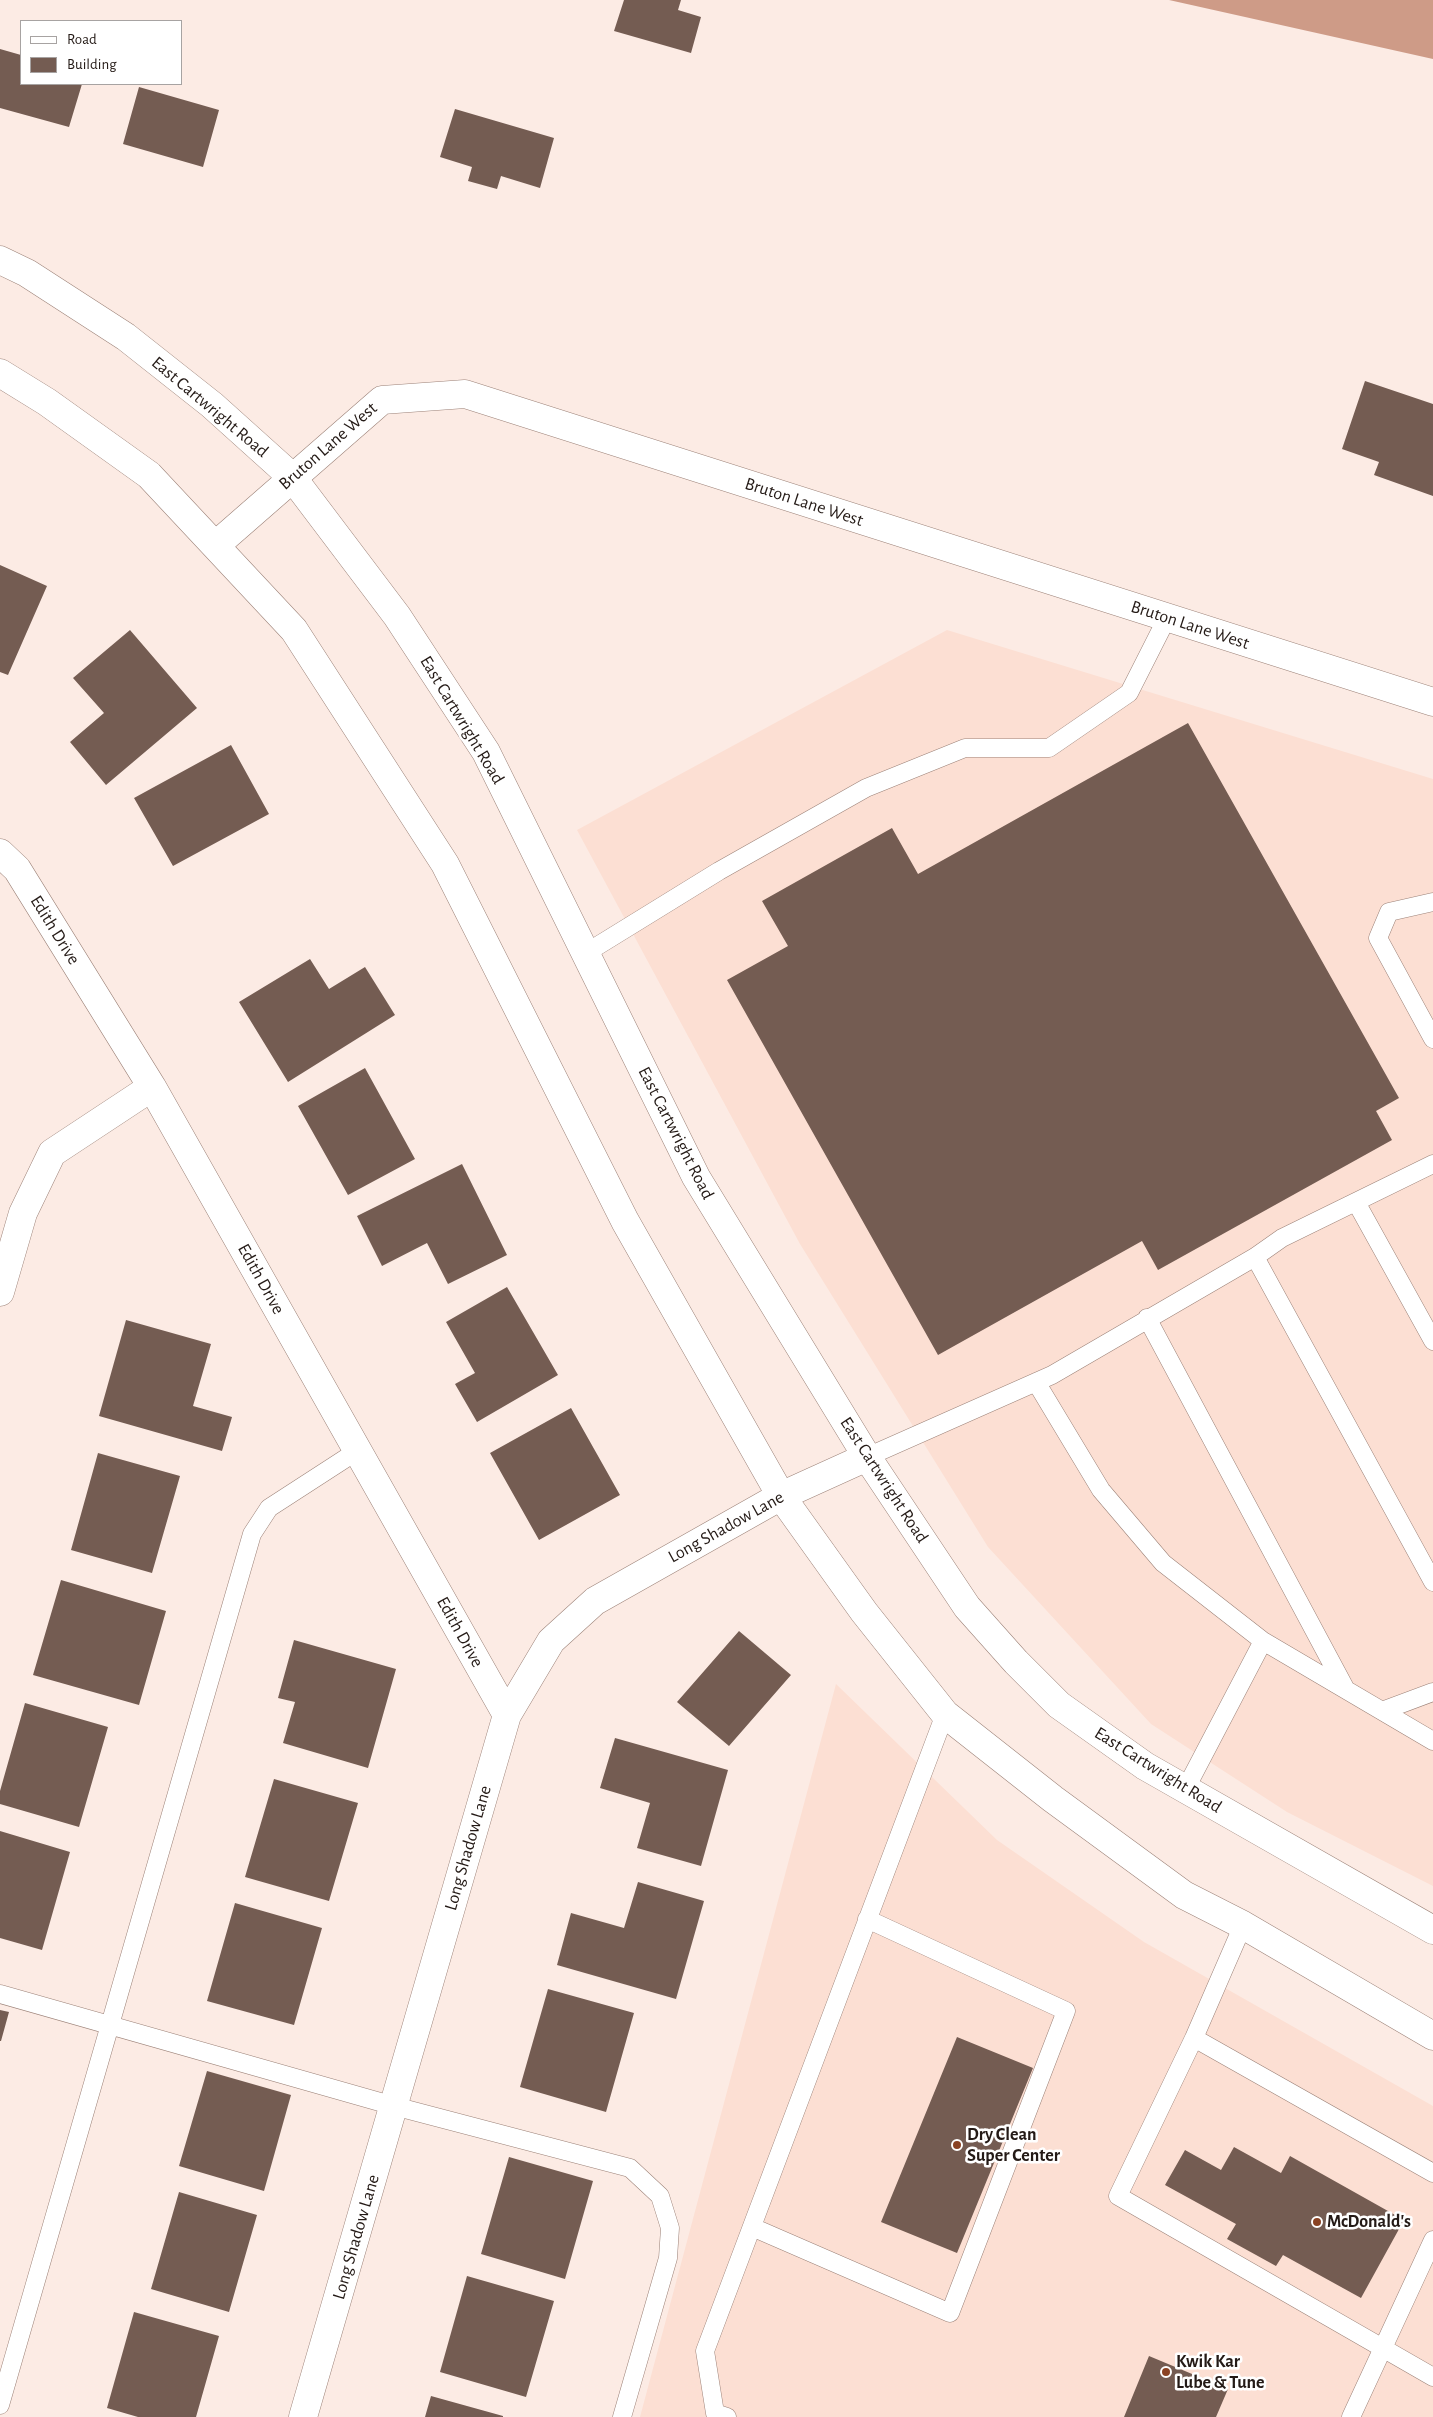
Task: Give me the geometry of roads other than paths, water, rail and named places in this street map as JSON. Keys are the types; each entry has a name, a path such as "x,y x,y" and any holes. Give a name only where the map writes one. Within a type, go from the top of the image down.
{"main road":[{"name":"East Cartwright Road","path":"0,260 27,273 126,337 212,405 292,477 397,616 486,752 696,1177 867,1457 967,1607 1016,1662 1059,1705 1145,1766 1433,1930"},
{"path":"0,373 47,402 149,475 294,630 445,864 625,1221 781,1496 864,1612 945,1714 1053,1799 1184,1895 1243,1925 1433,2036"},
{"name":"Bruton Lane West","path":"216,545 382,400 465,394 1433,702"},
{"name":"Edith Drive","path":"0,853 17,869 152,1088 507,1715"},
{"path":"0,1292 23,1213 52,1153 152,1088"},
{"name":"Long Shadow Lane","path":"303,2417 507,1715 551,1641 595,1601 781,1496 867,1457"}],"lane":[{"path":"586,953 719,871 866,788 965,748 1049,748 1130,693 1167,618"},
{"path":"1433,902 1389,912 1378,938 1433,1039"},
{"path":"867,1457 1036,1382 1255,1257 1282,1238 1433,1164"},
{"path":"1356,1202 1433,1341"},
{"path":"1255,1257 1433,1582"},
{"path":"1147,1318 1346,1689"},
{"path":"1036,1382 1101,1490 1163,1563 1263,1641 1433,1741"},
{"path":"0,2405 252,1534 269,1508 357,1450"},
{"path":"1185,1790 1263,1641"},
{"path":"1382,1711 1433,1692"},
{"path":"727,2417 715,2413 705,2351 945,1714"},
{"path":"752,2227 950,2313 1066,2011 867,1919"},
{"path":"1243,1925 1194,2038 1118,2196 1433,2377"},
{"path":"0,1994 394,2106 630,2168 660,2196 670,2228 668,2258 622,2417"},
{"path":"1194,2038 1433,2173"},
{"path":"1352,2417 1382,2347 1433,2240"}],"place":[{"name":"Dry Clean Super Center","path":"957,2145"},
{"name":"McDonald's","path":"1317,2222"},
{"name":"Kwik Kar Lube & Tune","path":"1166,2372"}]}
